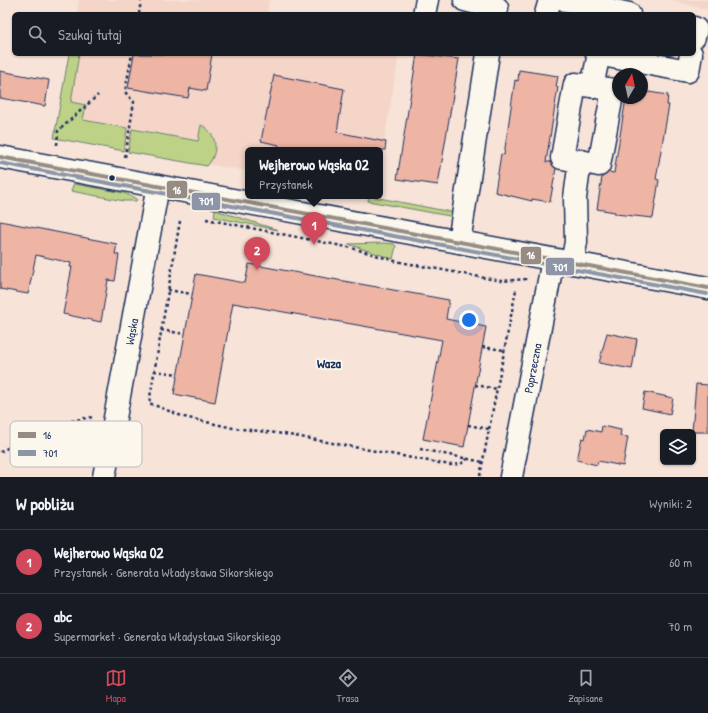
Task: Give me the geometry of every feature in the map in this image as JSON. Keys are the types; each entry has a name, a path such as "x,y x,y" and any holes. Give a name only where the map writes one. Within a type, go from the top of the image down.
{"street":[{"path":"424,12 427,0"},
{"path":"465,0 497,8 496,12"},
{"path":"547,12 550,0"},
{"path":"566,0 620,12"},
{"path":"459,242 488,56"},
{"path":"592,86 598,56"},
{"path":"609,56 688,71 691,56"},
{"path":"575,84 613,90 598,165 580,162 562,158 575,84"},
{"path":"0,157 708,288"},
{"name":"Poprzeczna","path":"511,477 548,282 576,242 575,198 580,162"},
{"name":"Wąska","path":"114,421 158,186"},
{"name":"Wąska","path":"104,477 106,467"}],"path":[{"path":"139,12 141,0"},
{"path":"125,157 134,102 125,92 132,56"},
{"path":"57,145 58,131 98,95"},
{"path":"205,218 352,248 395,261 494,280 535,279 548,282"},
{"path":"180,221 149,403 184,417 233,428 284,434 450,465 461,464 466,459"},
{"path":"168,290 192,294"},
{"path":"480,476 516,290"},
{"path":"161,330 185,334"},
{"path":"482,347 504,350"},
{"path":"154,371 178,374"},
{"path":"475,386 497,389"},
{"path":"70,421 97,417"},
{"path":"468,425 489,429"},
{"path":"0,452 10,447"},
{"path":"420,449 483,462"}],"shaded area":[{"path":"79,0 269,0 267,12 77,12"},
{"path":"672,0 708,0 708,10"},
{"path":"69,56 388,56 398,59 383,148 245,147 245,170 54,138"}],"green space":[{"path":"69,56 79,56 71,102 86,105 83,120 127,128 124,151 54,138"},
{"path":"201,125 211,133 215,144 214,155 207,166 128,152 132,129 198,141"},
{"path":"75,184 124,193 137,199 136,201 124,201 71,191 73,185"},
{"path":"368,199 383,199 456,213 455,217 368,201"},
{"path":"215,210 278,230 214,217"},
{"path":"348,244 394,244 396,246 393,259"}],"building":[{"path":"134,56 212,56 206,91 190,88 188,98 128,88"},
{"path":"417,56 434,56 459,59 438,185 397,179"},
{"path":"519,70 558,76 556,87 558,87 546,162 550,162 556,168 550,202 532,199 532,201 495,192 501,154 504,155 515,80 518,81"},
{"path":"0,71 49,80 45,106 0,98"},
{"path":"274,75 344,89 337,132 386,142 385,150 383,150 383,147 279,147 279,145 261,141"},
{"path":"648,92 668,95 667,105 669,105 656,179 659,180 653,218 615,214 615,212 597,209 602,177 609,172 614,173 625,104 648,104"},
{"path":"0,221 117,244 115,254 119,255 115,281 108,280 101,322 63,314 72,267 70,267 71,263 36,255 28,294 0,289"},
{"path":"249,264 449,300 446,319 486,327 464,447 423,439 442,340 233,303 215,402 174,394 196,274 245,283"},
{"path":"607,333 637,339 632,369 599,363"},
{"path":"696,384 708,385 708,432 696,432 696,429 692,429"},
{"path":"645,392 673,398 670,414 642,408"},
{"path":"602,426 621,430 620,436 628,437 623,466 598,461 597,465 577,460 582,438 585,439 587,429 601,432"}],"transit line":[{"name":"16","path":"0,157 708,288"},
{"name":"701","path":"0,163 707,294"}],"place":[{"name":"Wejherowo Wąska 02","path":"314,245"},
{"name":"abc","path":"257,270"}],"district":[{"name":"Waza","path":"329,363"}]}
